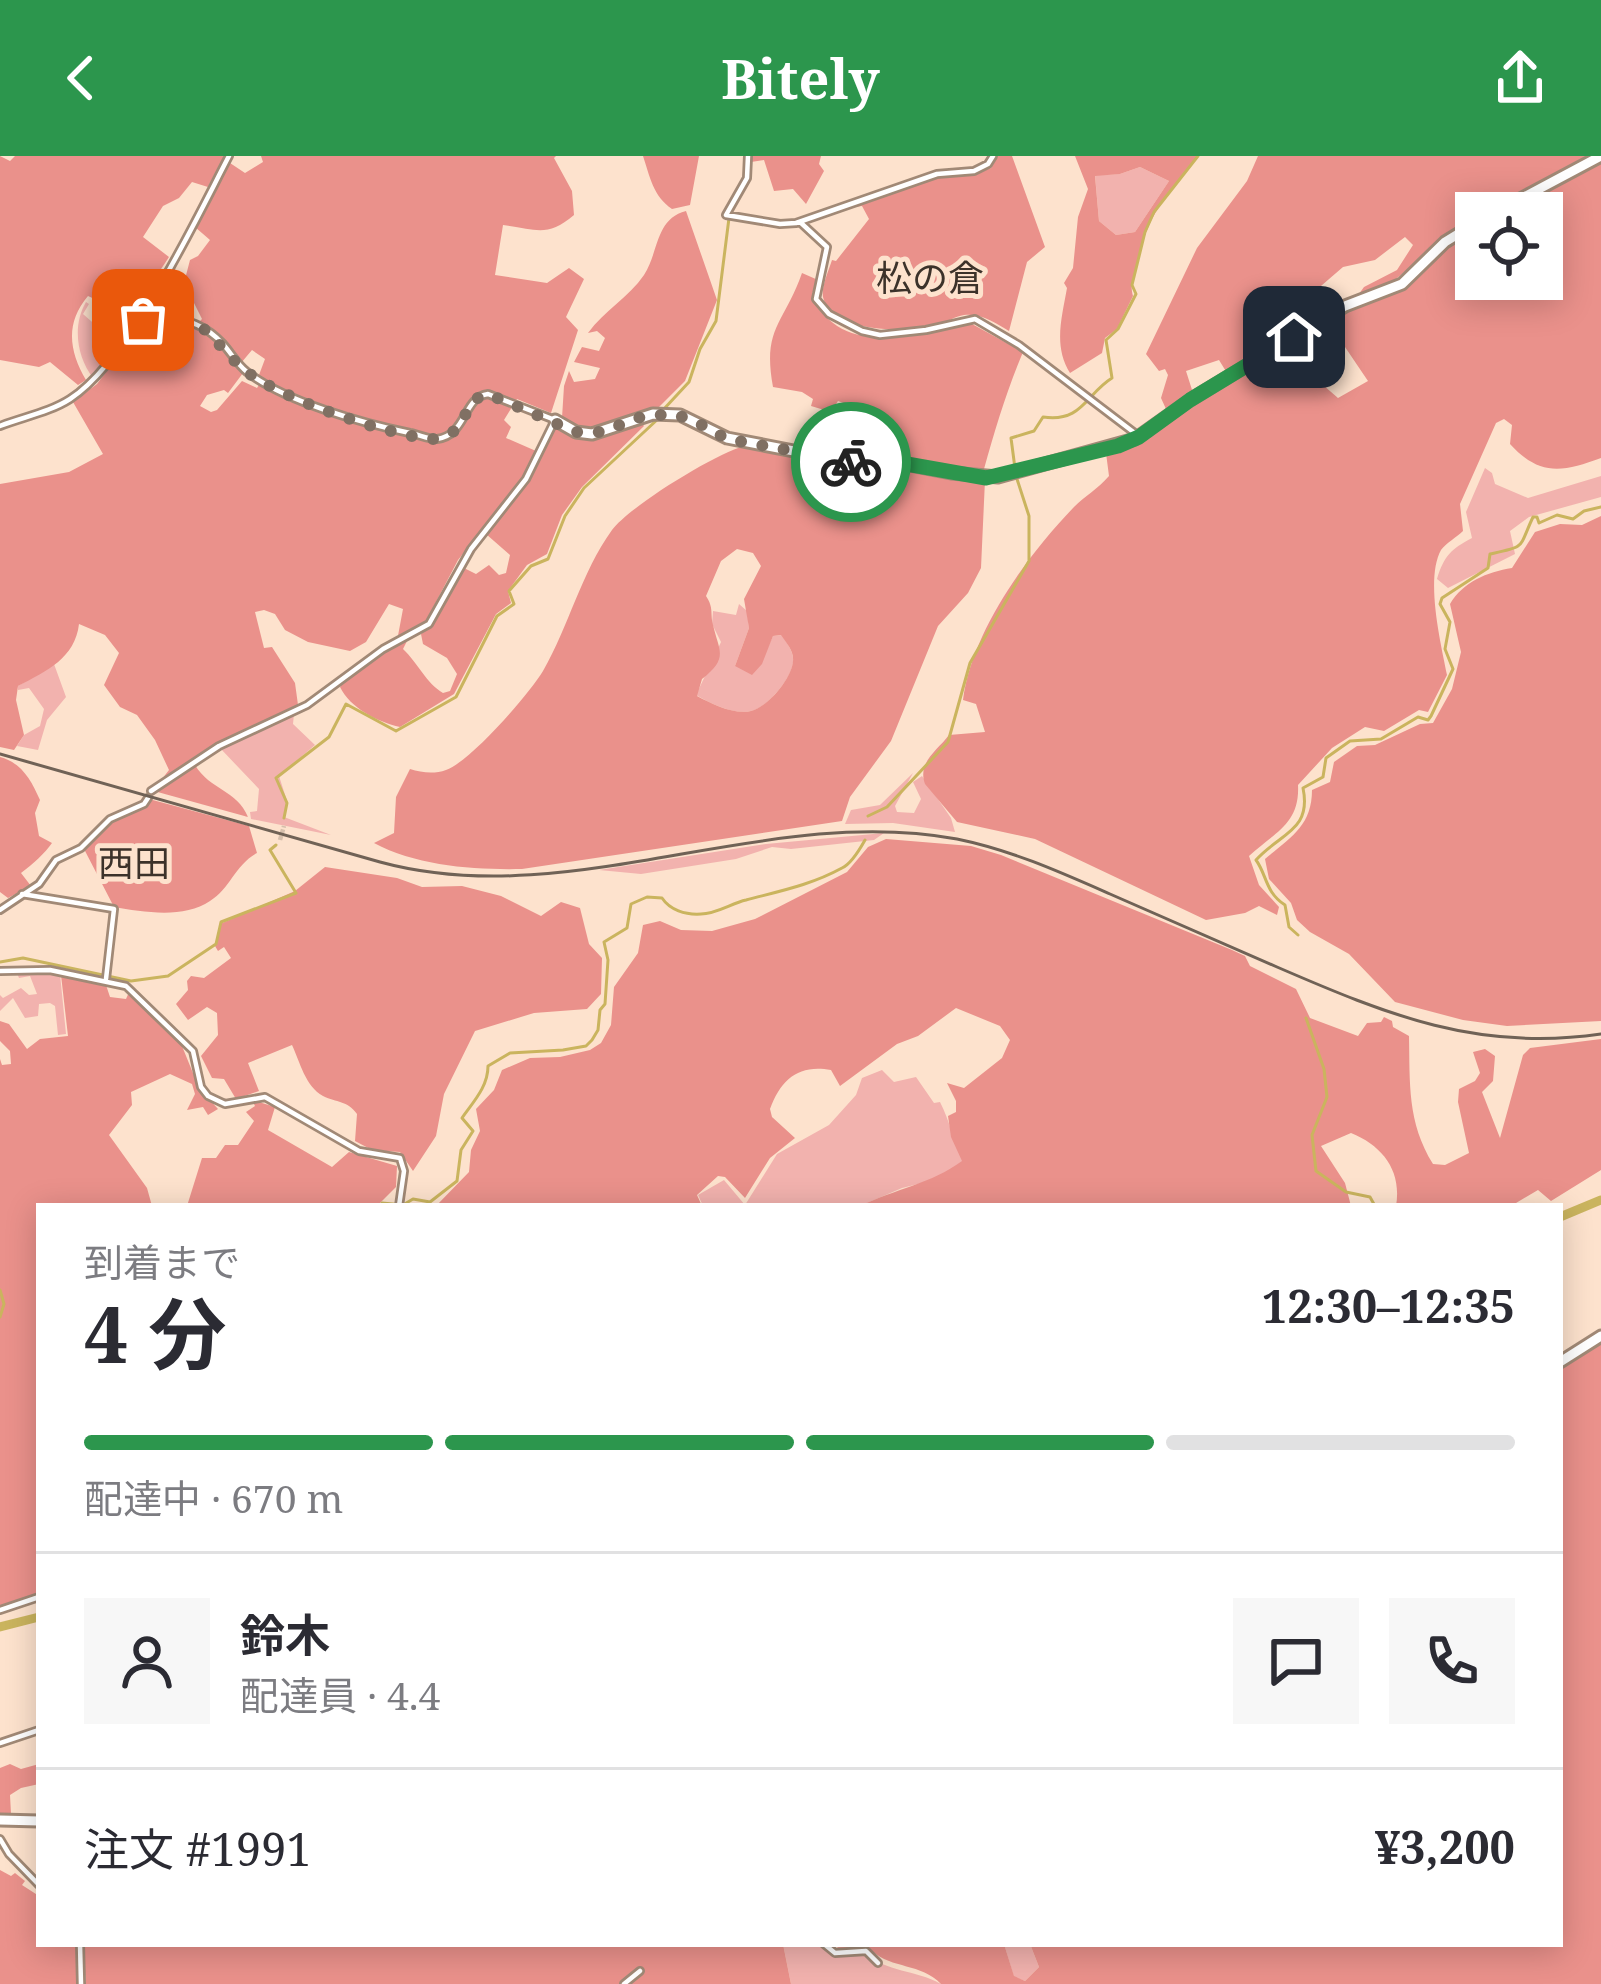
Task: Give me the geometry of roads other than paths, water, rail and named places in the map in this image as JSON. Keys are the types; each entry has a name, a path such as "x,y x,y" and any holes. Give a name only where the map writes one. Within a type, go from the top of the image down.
{"street":[{"path":"0,425 72,398 101,371 139,321 229,156"},
{"path":"748,156 747,176 726,214 780,224 800,222 937,174 974,171 993,156"},
{"path":"1533,192 1601,156"},
{"path":"800,222 827,247 816,299 829,314 862,331 880,334 926,331 975,319 1019,345 1139,437"},
{"path":"139,321 173,316 199,325 262,381 370,425 437,439 458,429 473,400 483,394 576,432 592,434 653,414 680,415 727,439 799,452 830,464 873,458 986,478 1139,437 1190,400 1345,306 1402,284 1455,236"},
{"path":"0,910 39,884 56,860 81,848 110,819 144,804 150,794 220,746 307,705 383,649 429,624 471,549 526,478 555,420"},
{"path":"22,894 116,911 106,980"},
{"path":"0,971 33,968 106,980 136,992 182,1038 198,1061 201,1087 212,1099 229,1104 265,1097 359,1151 400,1158 404,1172 399,1203"},
{"path":"1563,1359 1601,1336"},
{"path":"0,1610 36,1598"},
{"path":"0,1743 36,1731"},
{"path":"0,1820 36,1821"},
{"path":"0,1839 36,1881"},
{"path":"80,1947 81,1984"},
{"path":"828,1947 835,1953 866,1951 878,1964"},
{"path":"624,1984 640,1971"}],"waterway":[{"path":"868,816 887,807 948,742 970,663 1029,561 1029,516 1016,476 1011,438 1034,431 1043,417 1075,412 1112,378 1106,340 1118,329 1136,294 1132,285 1145,232 1154,212 1198,156"},
{"path":"663,410 689,382 716,321 729,218 724,217 745,176"},
{"path":"284,818 287,803 276,778 329,737 346,704 396,731 456,697 497,616 514,604 509,591 531,566 548,559 565,516 584,488 659,418"},
{"path":"1298,935 1289,927 1285,905 1270,889 1256,860 1298,823 1305,802 1303,788 1323,777 1326,758 1350,741 1381,739 1418,717 1428,720 1431,716 1453,669 1445,649 1450,622 1440,604 1442,598 1488,568 1490,554 1520,544 1533,517 1539,523 1557,515 1573,519 1601,507"},
{"path":"406,1203 413,1199 430,1202 457,1181 461,1150 473,1131 462,1118 483,1087 488,1066 510,1053 563,1050 586,1046 592,1040 605,1004 608,960 604,942 627,928 631,904 647,897 662,898 684,913 712,912 830,874 849,863 865,840"},
{"path":"0,962 23,958 131,981 168,976 216,944 221,922 296,893 270,850 276,845"},
{"path":"1306,1018 1324,1069 1327,1097 1312,1135 1316,1171 1346,1192 1370,1197 1373,1203"},
{"path":"1563,1216 1601,1200"},
{"path":"0,1290 4,1304 0,1317"},
{"path":"0,1627 36,1618"}],"tunnel":[{"path":"280,840 284,826"}],"railway":[{"path":"0,754 380,862 452,874 523,875 595,868 812,835 884,832 957,839 1054,870 1396,1014 1514,1038 1601,1034"}],"district":[{"name":"松の倉","path":"930,277"},
{"name":"西田","path":"134,862"}]}
